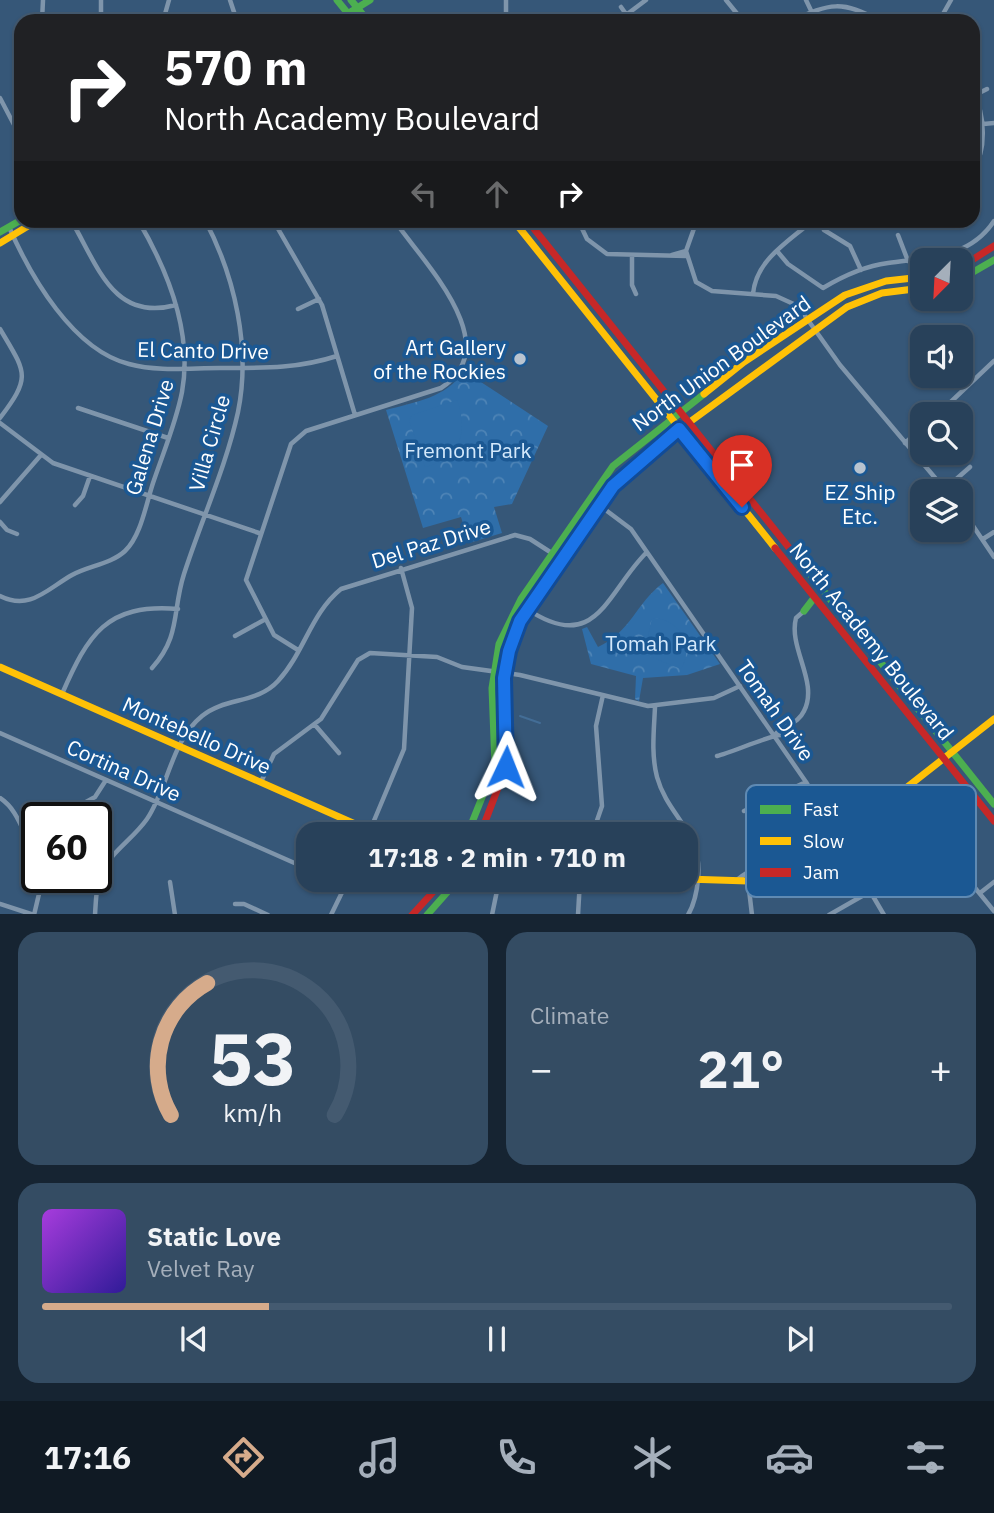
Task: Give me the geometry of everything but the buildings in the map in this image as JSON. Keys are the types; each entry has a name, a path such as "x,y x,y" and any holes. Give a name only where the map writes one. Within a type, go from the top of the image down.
{"main road":[{"path":"351,0 362,14"},
{"path":"354,14 370,0"},
{"path":"0,232 14,224"},
{"path":"0,243 26,228"},
{"name":"North Academy Boulevard","path":"519,228 965,785"},
{"name":"North Academy Boulevard","path":"533,228 994,804"},
{"path":"973,259 994,246"},
{"path":"973,272 994,260"},
{"name":"North Union Boulevard","path":"473,822 485,797 495,765 494,671 499,643 515,610 613,466 744,362 857,289 886,281 910,278"},
{"name":"North Union Boulevard","path":"486,822 506,767 505,672 511,643 527,609 599,505 627,471 679,429 847,307 870,296 910,290"},
{"path":"804,611 804,607 816,601"},
{"name":"Montebello Drive","path":"0,667 346,822"},
{"path":"909,785 994,719"},
{"name":"North Academy Boulevard","path":"976,799 994,821"},
{"path":"698,880 746,881"},
{"path":"413,914 432,892"},
{"path":"428,914 447,892"}],"street":[{"path":"627,14 646,0"},
{"path":"726,0 737,14"},
{"path":"806,0 812,12"},
{"path":"808,14 832,3 848,3 868,14"},
{"path":"621,7 625,14"},
{"path":"980,91 986,89"},
{"path":"0,98 14,125"},
{"path":"980,120 980,155"},
{"path":"981,124 994,123"},
{"path":"777,251 788,264 823,288 861,270 937,258 958,251 985,235 994,221"},
{"name":"El Canto Drive","path":"9,227 61,316 90,346 128,364 184,368 303,367 337,356"},
{"path":"76,228 111,288 122,300 145,310 176,305"},
{"name":"Galena Drive","path":"21,601 38,598 72,575 122,554 133,540 182,395 184,368 176,305 163,268 142,228"},
{"name":"Villa Circle","path":"152,668 172,640 183,576 237,414 242,368 234,296 209,228"},
{"path":"278,228 319,299 355,415"},
{"path":"298,650 277,639 264,620 246,580 285,459 298,436 440,388 455,375 466,352 467,334 460,314 400,228"},
{"path":"583,228 596,248 607,254 632,256 686,253"},
{"path":"694,228 686,253 693,277 700,286 712,291 783,298 798,306 840,365 936,479"},
{"path":"753,294 759,269 804,228"},
{"path":"824,230 850,246 861,270"},
{"path":"898,235 908,261"},
{"path":"632,256 636,294"},
{"path":"298,309 319,299"},
{"path":"0,329 23,373 20,390 0,420 41,455 52,463 259,533"},
{"path":"951,402 994,361"},
{"path":"78,408 168,438"},
{"path":"292,429 298,436"},
{"path":"905,443 910,439"},
{"path":"0,502 41,455"},
{"path":"958,479 970,467"},
{"path":"75,505 83,496 90,476"},
{"name":"Tomah Drive","path":"599,505 627,525 775,734 808,785"},
{"path":"0,522 7,530 17,534"},
{"path":"973,525 994,557"},
{"path":"983,539 994,532"},
{"name":"Del Paz Drive","path":"95,914 98,882 106,865 144,823 193,724 221,705 250,699 274,685 321,609 346,586 514,535 524,537 561,559"},
{"path":"527,609 557,625 589,622 607,606 647,552"},
{"path":"374,822 402,758 412,608 401,568"},
{"path":"346,586 350,593"},
{"path":"0,596 21,601 22,610"},
{"path":"62,695 82,650 98,629 144,607 178,609"},
{"path":"717,756 746,749 775,734 781,735 799,719 808,699 794,631 796,618 804,611"},
{"path":"235,636 264,620"},
{"path":"261,782 274,754 315,725 363,655 437,657 462,667 505,672 655,707 715,698 740,686"},
{"path":"596,822 602,806 596,726 603,695"},
{"path":"655,707 653,751 656,775 665,797 681,822"},
{"path":"398,719 406,719"},
{"path":"315,725 338,753"},
{"name":"Cortina Drive","path":"0,733 296,864"},
{"path":"85,802 94,797 106,780"},
{"path":"800,785 806,782"},
{"path":"0,798 15,812 21,829"},
{"path":"232,844 235,836"},
{"path":"698,852 698,880"},
{"path":"736,882 746,870"},
{"path":"170,882 175,914"},
{"path":"980,893 994,882"},
{"path":"976,888 994,911"},
{"path":"332,914 342,892"},
{"path":"492,914 494,892"},
{"path":"578,914 579,892"},
{"path":"688,914 695,892"},
{"path":"34,914 39,893"},
{"path":"832,914 861,897"},
{"name":"Tomah Drive","path":"874,897 883,914"},
{"path":"0,904 31,914"},
{"path":"235,904 244,904 266,914"}],"green space":[{"name":"Fremont Park","path":"464,371 548,426 512,504 494,507 502,533 469,543 461,517 423,528 386,410 439,393 457,380"},
{"path":"457,400 462,423 459,442 446,458 425,467 409,420 412,415"},
{"name":"Tomah Park","path":"663,583 720,664 687,675 643,678 639,701 635,699 636,676 591,664 582,629 587,627 598,647 609,641"},
{"path":"652,618 670,623 682,635 686,651 681,669 644,654"}],"waterway":[{"path":"520,716 540,723"}],"traffic: fast":[{"path":"337,0 348,14"},
{"path":"351,0 362,14"},
{"path":"347,14 370,0"},
{"path":"0,232 14,224"},
{"path":"973,272 994,260"},
{"path":"472,822 495,765 492,688 499,644 521,599 613,466 704,394"},
{"path":"806,569 994,804"},
{"path":"804,611 814,598"},
{"path":"428,914 447,892"}],"traffic: slow":[{"path":"0,243 25,228"},
{"path":"519,228 775,548"},
{"path":"704,394 744,362 845,295 886,281 910,278"},
{"path":"558,565 613,486 672,435 847,307 882,293 910,290"},
{"path":"0,667 351,822"},
{"path":"910,785 994,719"},
{"path":"698,879 746,881"}],"traffic: jam":[{"path":"533,228 806,569"},
{"path":"973,259 994,246"},
{"path":"775,548 965,785"},
{"path":"485,822 506,767 504,678 511,643 527,609 558,565"},
{"path":"976,799 994,821"},
{"path":"413,914 433,892"}],"place":[{"name":"Art Gallery of the Rockies","path":"520,359"},
{"name":"EZ Ship Etc.","path":"860,468"}],"route":[{"path":"506,767 508,750 504,678 511,643 527,609 621,477 679,429 742,507"}]}
